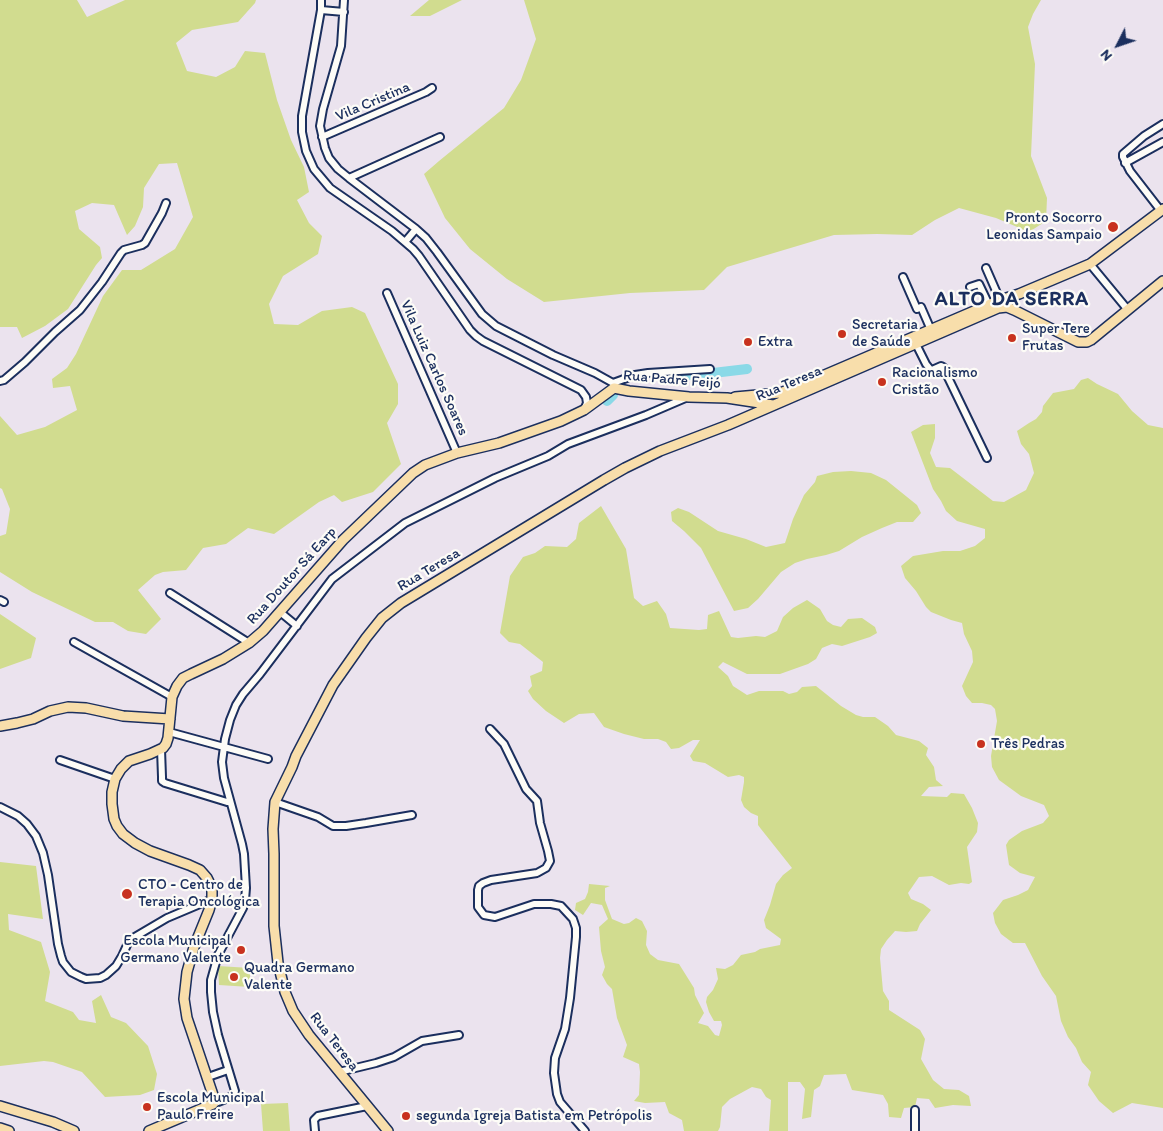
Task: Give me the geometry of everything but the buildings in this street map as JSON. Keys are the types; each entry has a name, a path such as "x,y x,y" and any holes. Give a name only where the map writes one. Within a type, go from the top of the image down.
{"main road":[{"name":"Rua Teresa","path":"388,1131 308,1034 293,1011 285,992 278,963 274,926 273,830 275,802 296,756 333,685 382,618 410,598 626,468 660,451 774,405 782,396 806,383 1000,300 1090,264 1162,211"},
{"path":"1018,294 1014,310 1083,343 1091,340 1163,281"},
{"name":"Rua Teresa","path":"782,396 809,390 998,308 1014,310"},
{"name":"Rua Padre Feijó","path":"613,385 629,391 689,397 728,398 774,405"},
{"name":"Rua Doutor Sá Earp","path":"161,749 173,733 170,719 172,697 183,678 222,659 249,643 263,631 343,540 413,473 425,465 457,453 499,443 561,421 584,410 598,400 613,385"},
{"name":"Rua Padre Feijó","path":"728,398 782,396"},
{"path":"0,726 33,719 50,711 68,707 86,708 123,716 170,719"},
{"path":"149,1131 216,1102 187,1018 184,999 187,972 194,947 209,910 212,888 200,870 162,856 135,843 123,834 114,819 112,792 115,779 121,769 129,761 161,749"},
{"path":"0,1106 54,1122 74,1131"},
{"path":"0,1128 9,1131"}],"street":[{"path":"321,0 321,10 302,116 302,132 306,151 314,169 330,188 406,242 419,256 476,336 598,400"},
{"path":"344,0 341,46 320,126 329,158 338,169 426,238 482,314 496,326 553,355 595,373 613,385 635,375 710,369"},
{"path":"321,10 344,12"},
{"name":"Vila Cristina","path":"322,137 432,88"},
{"path":"1162,211 1137,181 1125,163 1123,154 1152,130 1163,124"},
{"path":"349,178 440,137"},
{"path":"1140,139 1147,151"},
{"path":"1125,163 1163,142"},
{"path":"0,381 4,380 20,366 80,310 124,250 142,246 145,243 166,203"},
{"path":"406,242 416,229"},
{"path":"1090,264 1128,310"},
{"path":"986,268 1000,300"},
{"path":"903,277 917,309 921,307 931,330"},
{"path":"970,287 980,284 989,305"},
{"name":"Vila Luiz Carlos Soares","path":"387,293 457,453"},
{"path":"916,344 928,367 932,370 943,367 987,458"},
{"path":"581,390 586,397 587,403 584,410"},
{"path":"216,1102 235,1094 235,1088 228,1070 213,1012 211,980 218,955 244,908 246,888 244,854 224,778 222,762 230,720 242,694 260,674 332,579 405,524 495,478 548,456 568,444 689,397"},
{"path":"170,593 249,643"},
{"path":"280,612 297,626"},
{"path":"74,642 172,697"},
{"path":"490,729 504,744 526,789 537,801 540,823 550,862 546,868 537,873 483,882 478,890 478,907 484,915 495,917 534,904 550,904 561,906 573,919 576,937 570,998 565,1029 555,1058 554,1072 560,1102 585,1131"},
{"path":"173,733 268,759"},
{"path":"161,749 161,774 165,784 227,802"},
{"path":"60,760 115,779"},
{"path":"275,802 318,817 333,826 346,826 412,816"},
{"path":"0,807 18,816 36,836 43,852 48,875 61,956 67,967 76,975 86,979 100,978 106,975 116,966 124,949 133,938 167,918 212,899"},
{"path":"339,1072 394,1057 422,1041 459,1035"},
{"path":"208,1077 228,1070"},
{"path":"315,1131 314,1120 318,1116 367,1106"},
{"path":"914,1131 915,1110"}],"green space":[{"path":"0,0 77,0 87,17 125,0 256,0 238,22 192,30 176,43 187,71 216,77 235,67 245,51 265,53 277,100 291,140 304,167 309,192 297,200 309,223 322,236 318,254 283,276 269,304 274,324 298,325 322,311 352,307 365,313 398,384 398,404 387,423 401,464 373,492 342,502 334,495 319,502 274,534 248,528 226,544 203,548 186,570 163,572 155,575 138,590 161,619 146,634 128,631 113,622 95,622 32,592 0,572 0,536 6,534 10,509 0,488 0,416 17,435 45,427 77,410 70,386 53,388 52,379 67,368 76,354 103,296 122,270 141,270 175,249 193,217 177,163 159,164 144,188 143,207 135,226 127,235 114,205 92,203 75,211 79,229 100,247 102,258 68,309 45,326 22,338 17,327 0,327"},
{"path":"429,0 462,0 430,16 410,16"},
{"path":"524,0 1041,0 1028,27 1035,64 1031,156 1047,198 1046,221 1029,232 996,218 959,208 935,220 912,235 834,235 727,267 704,290 630,293 544,302 507,279 470,249 445,218 424,174 504,108 521,80 536,39"},
{"path":"1088,378 1118,394 1132,411 1148,425 1163,428 1163,1108 1132,1103 1113,1113 1099,1101 1088,1085 1091,1072 1082,1062 1076,1048 1068,1037 1061,1021 1056,996 1042,976 1025,943 1013,943 1001,934 995,923 993,913 1003,900 1028,890 1035,877 1020,873 1009,865 1006,845 1009,840 1022,831 1043,823 1049,816 1044,805 1021,796 999,780 992,767 991,756 997,721 995,709 991,705 972,703 966,696 962,686 973,662 972,651 964,634 962,623 931,612 905,578 901,566 913,556 943,551 960,551 975,546 985,538 985,529 957,521 946,511 933,489 911,432 923,425 935,424 935,438 930,453 936,467 950,468 993,501 1004,502 1026,490 1034,473 1029,454 1021,444 1017,431 1036,419 1053,393 1074,389 1081,380"},
{"path":"833,472 871,473 886,480 917,505 921,513 913,522 897,522 862,537 839,551 795,563 781,572 748,608 734,611 701,548 672,521 671,512 678,508 689,512 718,531 766,547 785,543 804,495 815,482 817,476"},
{"path":"601,506 626,549 634,598 643,606 657,601 666,614 670,628 707,629 708,615 719,611 731,637 765,637 777,631 783,617 793,608 807,600 820,609 827,621 833,625 841,627 848,619 862,618 875,627 877,633 870,637 842,646 832,644 822,648 816,659 808,664 780,674 747,674 723,662 718,667 728,676 733,686 747,695 759,691 783,691 789,694 797,692 802,687 816,686 841,706 856,715 875,717 888,726 896,735 919,741 928,748 926,755 934,767 936,780 943,786 929,787 921,796 947,797 951,793 964,794 978,823 977,832 967,847 972,882 969,884 949,885 932,876 919,877 908,893 911,899 931,910 917,931 895,931 881,949 880,958 883,991 889,1001 889,1010 920,1030 925,1039 921,1059 933,1080 944,1089 959,1090 969,1096 971,1106 953,1105 935,1108 929,1099 917,1098 915,1107 904,1108 901,1118 889,1117 888,1104 883,1095 852,1090 846,1074 824,1075 820,1086 814,1090 811,1117 802,1119 805,1089 800,1082 788,1082 788,1131 769,1131 771,1100 766,1097 761,1089 752,1087 730,1099 722,1107 718,1131 684,1131 682,1120 669,1113 665,1102 645,1103 634,1101 639,1095 639,1064 623,1057 627,1045 617,1018 612,989 602,975 605,967 601,951 599,927 608,919 602,905 591,903 583,915 575,910 576,903 585,899 589,884 610,886 605,888 605,900 612,919 624,924 636,918 642,921 647,931 646,945 650,954 658,960 679,964 694,988 695,995 704,1013 698,1023 708,1026 715,1035 719,1036 722,1025 721,1021 714,1021 706,1002 718,979 716,968 725,969 733,965 741,955 780,945 781,939 766,928 764,920 776,884 792,868 758,825 758,816 744,807 741,800 744,777 739,775 728,777 705,763 693,761 690,756 700,740 693,740 679,748 671,749 666,742 658,739 644,739 604,727 594,713 579,714 564,723 546,711 533,699 528,691 532,686 530,676 542,671 543,662 520,644 509,642 500,633 510,576 523,557 535,553 545,546 567,547 576,539 579,523"},
{"path":"0,614 36,638 31,658 0,669"},
{"path":"0,862 36,866 43,919 8,914 9,930 41,942 50,972 45,1001 73,1012 79,1020 96,1023 92,1001 101,995 111,1017 126,1023 148,1046 157,1074 154,1090 140,1095 105,1097 82,1072 53,1062 44,1061 0,1066"},
{"name":"Quadra Germano Valente","path":"218,966 250,968 250,987 219,985"},
{"path":"288,1103 290,1131 263,1131 261,1104"}],"waterway":[{"path":"674,375 696,375 747,369"},
{"path":"607,401 613,395"}],"place":[{"name":"Pronto Socorro Leonidas Sampaio","path":"1113,227"},
{"name":"Secretaria de Saúde","path":"842,334"},
{"name":"Super Tere Frutas","path":"1012,338"},
{"name":"Extra","path":"748,342"},
{"name":"Racionalismo Cristão","path":"882,382"},
{"name":"Três Pedras","path":"981,744"},
{"name":"CTO - Centro de Terapia Oncológica","path":"127,894"},
{"name":"Escola Municipal Germano Valente","path":"241,950"},
{"name":"Quadra Germano Valente","path":"234,977"},
{"name":"Escola Municipal Paulo Freire","path":"147,1107"},
{"name":"segunda Igreja Batista em Petrópolis","path":"406,1116"}],"district":[{"name":"ALTO DA SERRA","path":"1012,300"}]}
